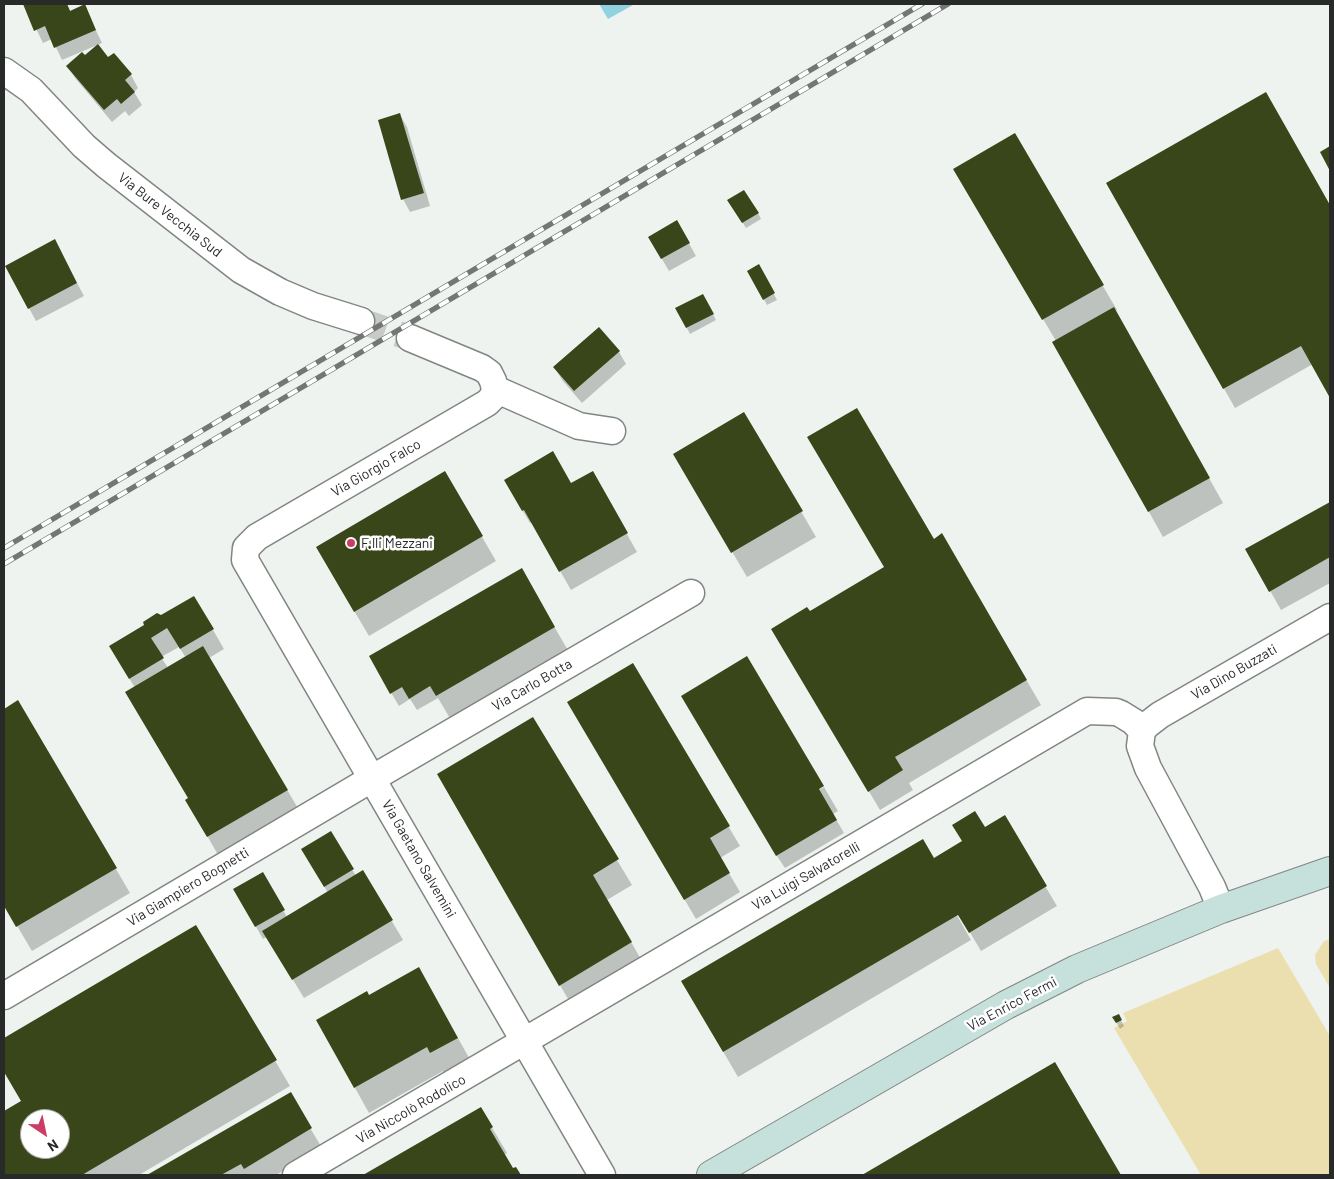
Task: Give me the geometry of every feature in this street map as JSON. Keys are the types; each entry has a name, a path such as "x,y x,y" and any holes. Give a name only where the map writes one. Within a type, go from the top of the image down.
{"street":[{"name":"Via Bure Vecchia Sud","path":"4,71 31,90 84,146 106,165 241,270 280,292 314,306 361,320"},
{"path":"410,338 472,362 489,373 494,381 495,389 579,426 612,431"},
{"name":"Via Giorgio Falco","path":"250,542 487,403 493,397 495,389"},
{"name":"Via Gaetano Salvemini","path":"250,542 245,554 248,566 373,778 602,1175"},
{"name":"Via Carlo Botta","path":"373,778 691,593"},
{"name":"Via Dino Buzzati","path":"1142,731 1160,715 1330,617"},
{"name":"Via Luigi Salvatorelli","path":"525,1042 1087,711 1116,712 1134,722 1142,731"},
{"path":"1142,731 1140,746 1143,755 1212,887 1221,909"},
{"name":"Via Giampiero Bognetti","path":"4,996 373,778"},
{"name":"Via Enrico Fermi","path":"711,1175 1006,1005 1077,969 1221,909 1330,871"},
{"name":"Via Niccolò Rodolico","path":"296,1175 525,1042"}],"shaded area":[{"path":"1330,939 1330,988 1316,964 1315,955 1324,941"},
{"path":"1278,948 1330,1036 1330,1175 1201,1175 1114,1028 1127,1021 1123,1013"}],"water":[{"path":"599,4 632,4 633,5 608,19"}],"building":[{"path":"23,4 67,4 70,11 85,4 96,30 54,48 45,26 34,31"},
{"path":"98,44 108,57 114,53 132,74 125,80 135,92 121,104 117,99 104,110 66,66 82,52 85,55"},
{"path":"1266,92 1330,205 1330,398 1301,346 1223,389 1106,183"},
{"path":"400,113 424,193 401,200 378,120"},
{"path":"1015,133 1104,285 1042,320 953,169"},
{"path":"1330,146 1330,171 1320,152"},
{"path":"744,190 759,213 742,223 727,200"},
{"path":"677,220 690,243 661,259 648,237"},
{"path":"55,239 77,283 28,309 5,266"},
{"path":"759,264 775,293 763,300 747,271"},
{"path":"703,294 714,314 686,328 675,308"},
{"path":"1114,307 1210,478 1148,512 1052,342"},
{"path":"599,327 620,351 574,391 553,367"},
{"path":"857,408 934,539 942,533 1027,680 895,757 903,770 868,792 771,629 807,607 810,611 884,567 807,437"},
{"path":"744,412 803,511 731,553 673,454"},
{"path":"553,451 571,483 593,471 628,533 559,572 524,510 522,511 504,480"},
{"path":"445,471 483,536 354,612 316,547"},
{"path":"1330,502 1330,557 1269,592 1245,549"},
{"path":"522,568 555,627 436,696 430,686 409,699 402,687 390,694 369,656"},
{"path":"194,596 214,629 180,649 167,628 151,638 164,658 129,679 109,646 144,625 143,622 157,613 161,615"},
{"path":"203,646 288,790 207,837 185,800 188,798 125,692"},
{"path":"747,656 824,786 819,789 837,820 776,856 681,696"},
{"path":"633,663 730,826 710,838 730,873 684,900 567,702"},
{"path":"18,700 117,868 16,927 4,906 4,709"},
{"path":"533,717 619,859 593,875 632,942 559,986 437,774"},
{"path":"975,811 985,827 1005,815 1047,886 969,933 958,915 723,1052 681,981 923,839 934,858 962,841 952,825"},
{"path":"331,831 354,869 324,887 301,849"},
{"path":"363,870 393,920 292,980 262,931"},
{"path":"263,872 285,910 255,927 233,889"},
{"path":"196,925 277,1060 82,1175 4,1175 4,1111 21,1101 4,1072 4,1038"},
{"path":"419,967 458,1038 430,1053 427,1047 354,1088 316,1020 367,991 369,995"},
{"path":"1119,1014 1122,1020 1116,1023 1112,1017"},
{"path":"1055,1062 1121,1175 862,1175"},
{"path":"291,1092 312,1128 244,1169 241,1164 221,1175 147,1175"},
{"path":"481,1107 493,1127 490,1129 513,1168 516,1167 521,1175 363,1175"}],"tunnel":[{"path":"361,321 410,338"}],"railway":[{"path":"4,548 922,4"},
{"path":"4,564 948,4"}],"place":[{"name":"F.lli Mezzani","path":"351,543"}]}
